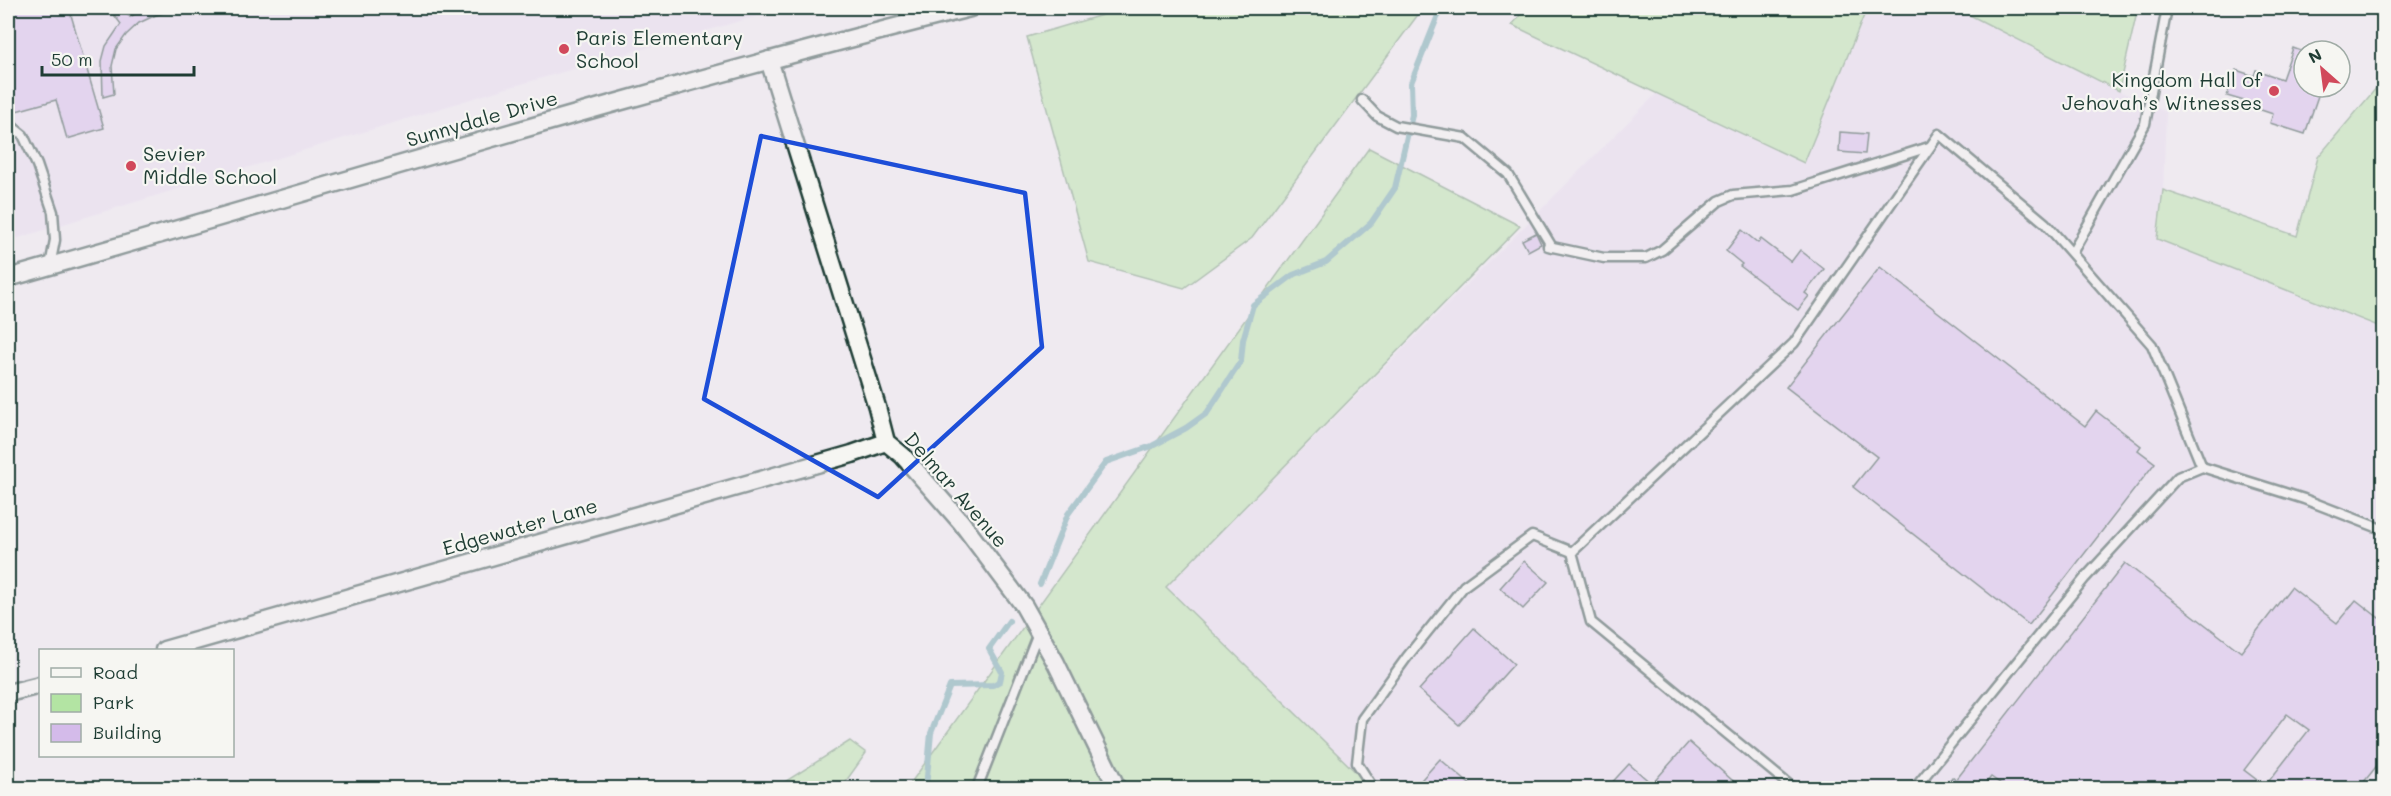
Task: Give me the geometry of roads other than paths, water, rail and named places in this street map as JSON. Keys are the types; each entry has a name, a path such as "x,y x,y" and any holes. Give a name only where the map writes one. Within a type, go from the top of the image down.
{"street":[{"name":"Sunnydale Drive","path":"8,278 424,156 769,60 970,8"},
{"name":"Delmar Avenue","path":"769,60 886,442 903,456 961,522 1024,606 1056,663 1117,789"},
{"name":"Edgewater Lane","path":"171,649 852,454 886,442"},
{"path":"8,693 39,685"}],"lane":[{"path":"2072,253 2145,124 2167,8"},
{"path":"1362,100 1377,116 1396,126 1425,133 1465,138 1508,174 1550,246 1604,258 1646,258 1662,250 1719,201 1733,195 1793,190 1930,147"},
{"path":"8,123 23,135 37,165 53,212 55,240 50,266"},
{"path":"1572,552 1794,343 1939,134 2045,223 2152,345 2202,467"},
{"path":"1915,789 2085,578 2178,477 2202,467 2304,499 2384,530"},
{"path":"1374,789 1357,763 1362,719 1407,657 1464,586 1532,536 1572,552"},
{"path":"1572,552 1591,622 1793,789"},
{"path":"977,789 1039,632"}],"waterway":[{"path":"1040,584 1068,514 1106,462 1152,446 1186,428 1207,413 1241,361 1243,340 1253,305 1293,275 1326,262 1371,223 1395,188 1412,115 1411,83 1441,8"},
{"path":"926,788 931,733 950,686 993,685 1000,681 1002,672 989,649 1009,621"}],"place":[{"name":"Paris Elementary School","path":"564,49"},
{"name":"Kingdom Hall of Jehovah’s Witnesses","path":"2274,91"},
{"name":"Sevier Middle School","path":"131,166"}]}
